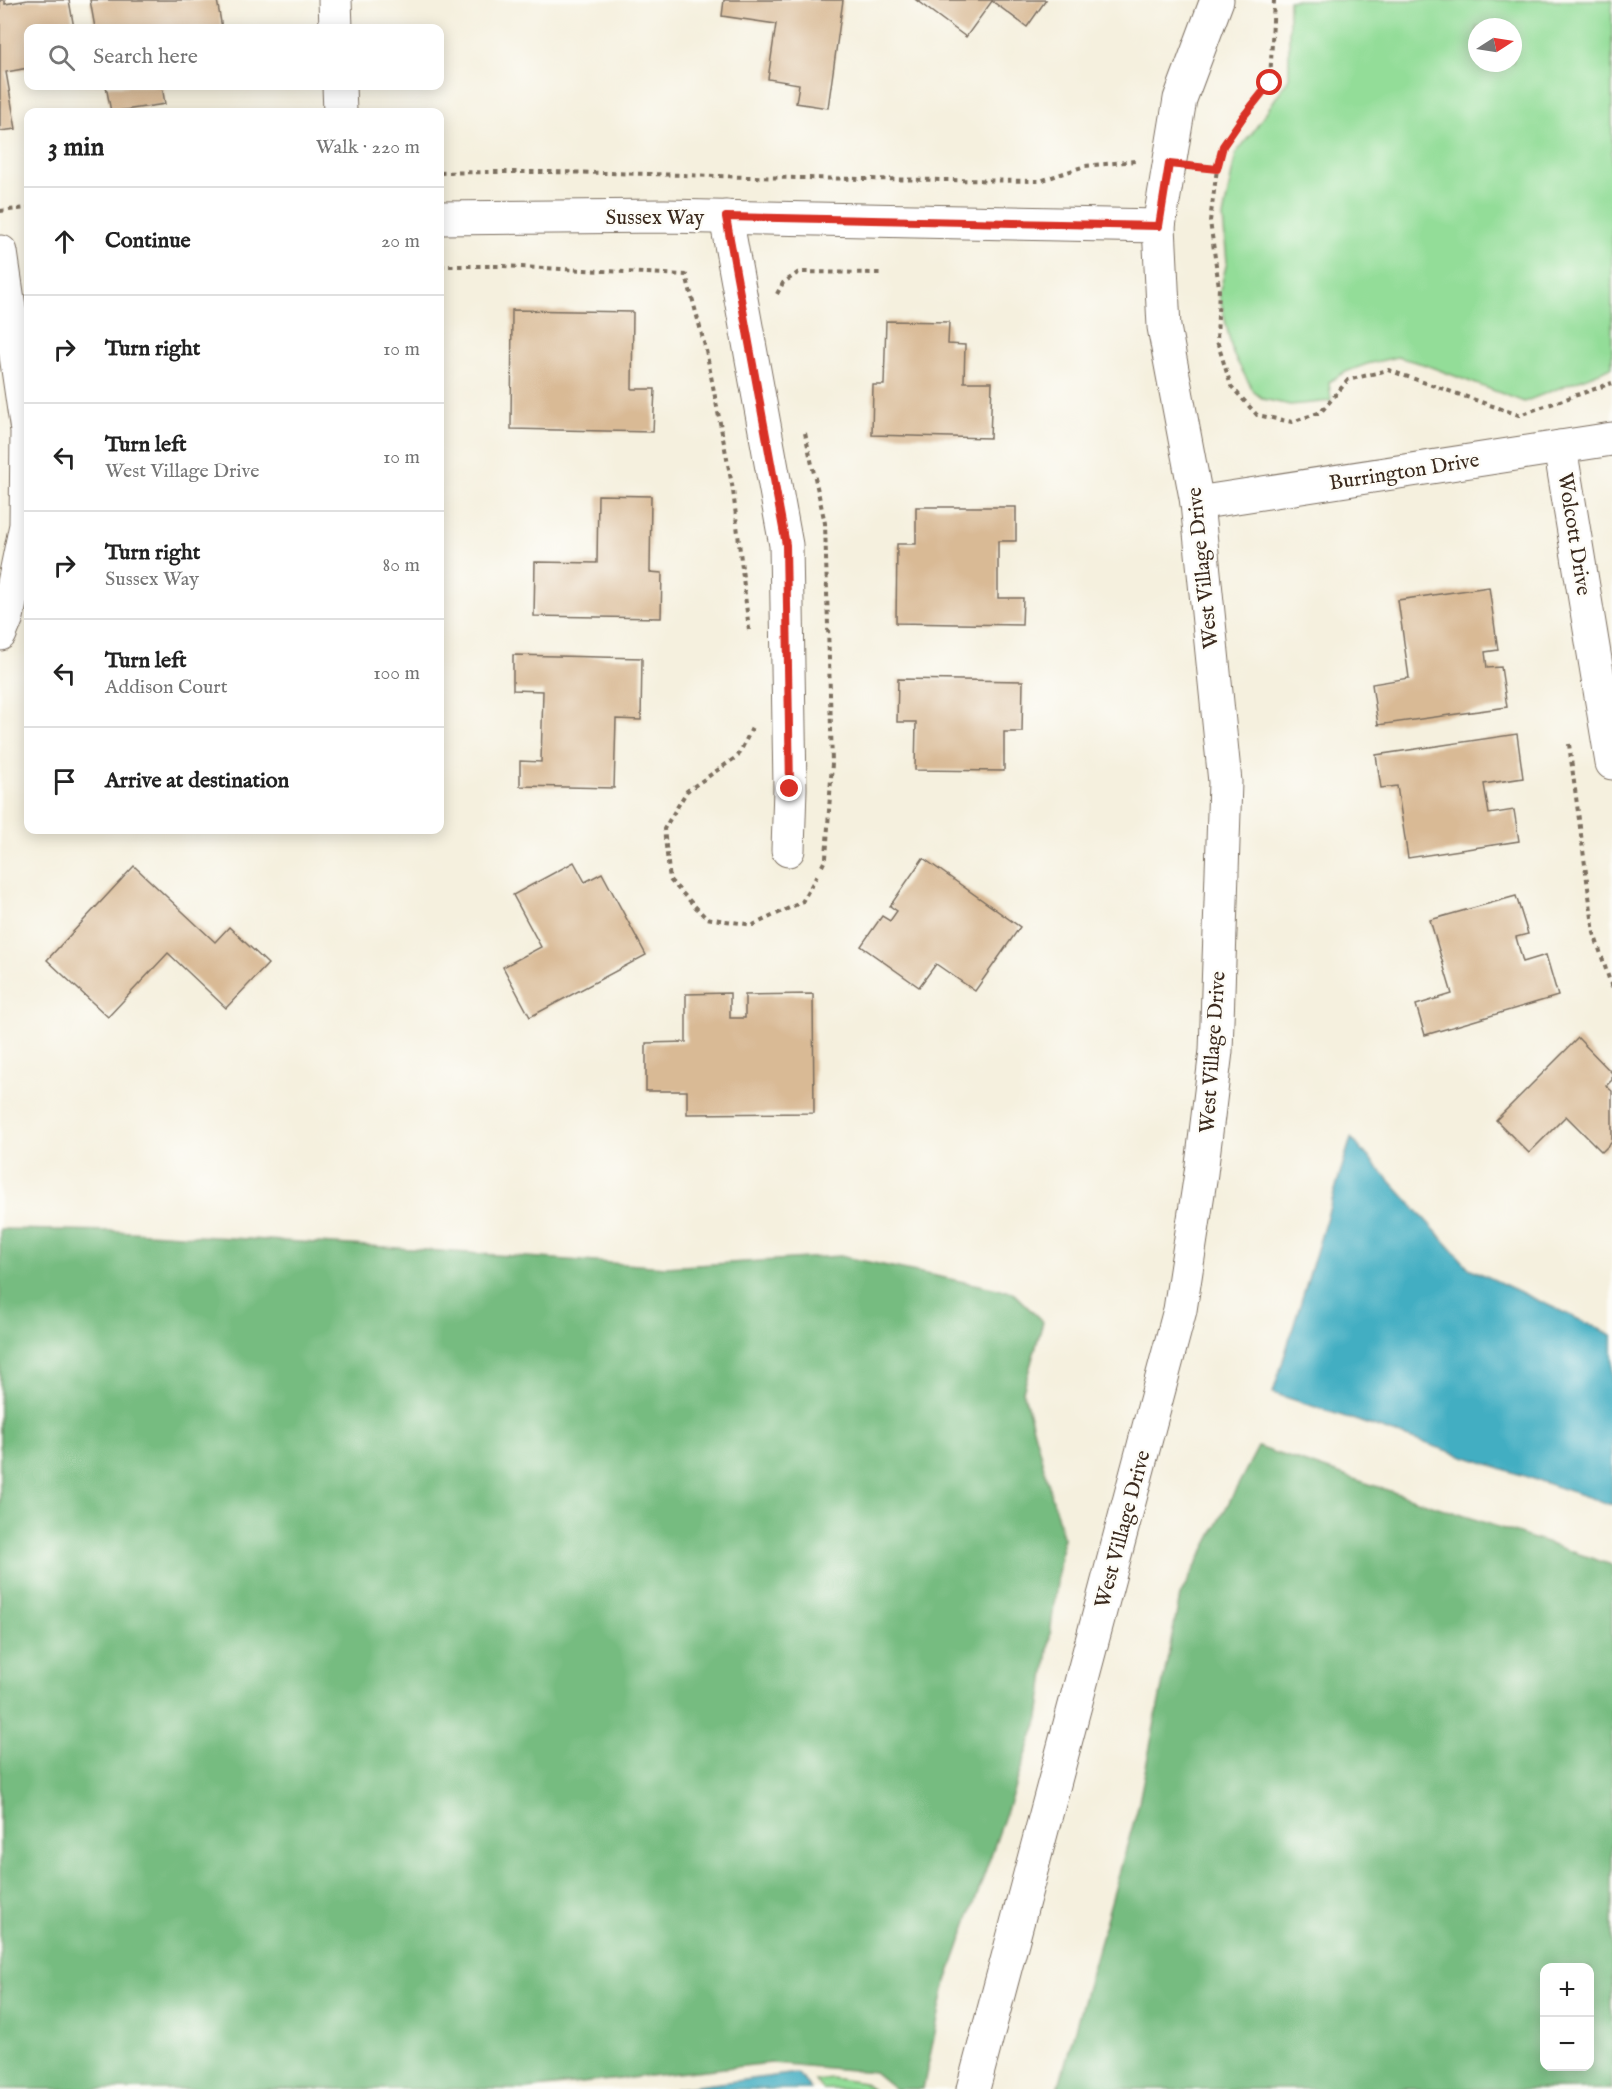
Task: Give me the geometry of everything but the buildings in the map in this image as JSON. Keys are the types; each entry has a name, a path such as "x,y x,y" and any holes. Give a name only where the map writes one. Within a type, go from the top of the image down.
{"street":[{"path":"335,0 336,24"},
{"name":"West Village Drive","path":"973,2089 1180,1310 1201,1173 1216,1051 1225,782 1197,503 1164,327 1159,226 1180,99 1217,0"},
{"path":"339,90 340,108"},
{"path":"726,217 786,545 790,789 788,850"},
{"name":"Sussex Way","path":"444,218 726,217 1159,226"},
{"path":"10,251 24,399"},
{"name":"Burrington Drive","path":"1197,503 1612,439"},
{"name":"Wolcott Drive","path":"1560,447 1612,763"},
{"path":"0,634 6,617 24,534"}],"path":[{"path":"1274,0 1270,83 1223,146 1217,169 1210,221 1219,287 1217,341 1232,386 1257,415 1292,422 1321,412 1348,380 1388,370 1519,414 1612,382"},
{"path":"444,173 634,172 761,177 1040,181 1084,166 1133,161 1217,169"},
{"path":"0,211 24,208"},
{"path":"444,266 501,266 686,275 706,350 733,490 749,641"},
{"path":"776,295 783,284 799,272 880,273"},
{"path":"752,717 752,728 738,756 687,791 664,829 670,880 706,918 753,924 802,902 826,858 832,763 825,523 804,430"},
{"path":"1569,740 1594,933 1612,988"}],"green space":[{"path":"1289,0 1612,0 1612,367 1524,402 1423,364 1397,357 1367,364 1343,373 1329,382 1331,401 1290,405 1263,399 1254,392 1233,354 1219,294 1227,262 1223,217 1236,153 1289,78"},
{"path":"0,1229 114,1231 666,1267 840,1256 1012,1292 1043,1322 1023,1391 1063,1537 1039,1718 944,1990 923,2089 895,2089 874,2072 772,2063 525,2089 0,2089"},
{"path":"1258,1447 1612,1565 1612,2089 1058,2089 1138,1807 1180,1596"},
{"path":"831,2078 864,2083 872,2089 823,2089 815,2080"}],"water":[{"path":"1351,1138 1469,1268 1612,1335 1612,1505 1273,1393"},
{"path":"797,2073 811,2089 674,2089"}],"route":[{"path":"790,789 786,545 726,217 1159,226 1169,164 1217,169 1223,146 1270,83"}]}
